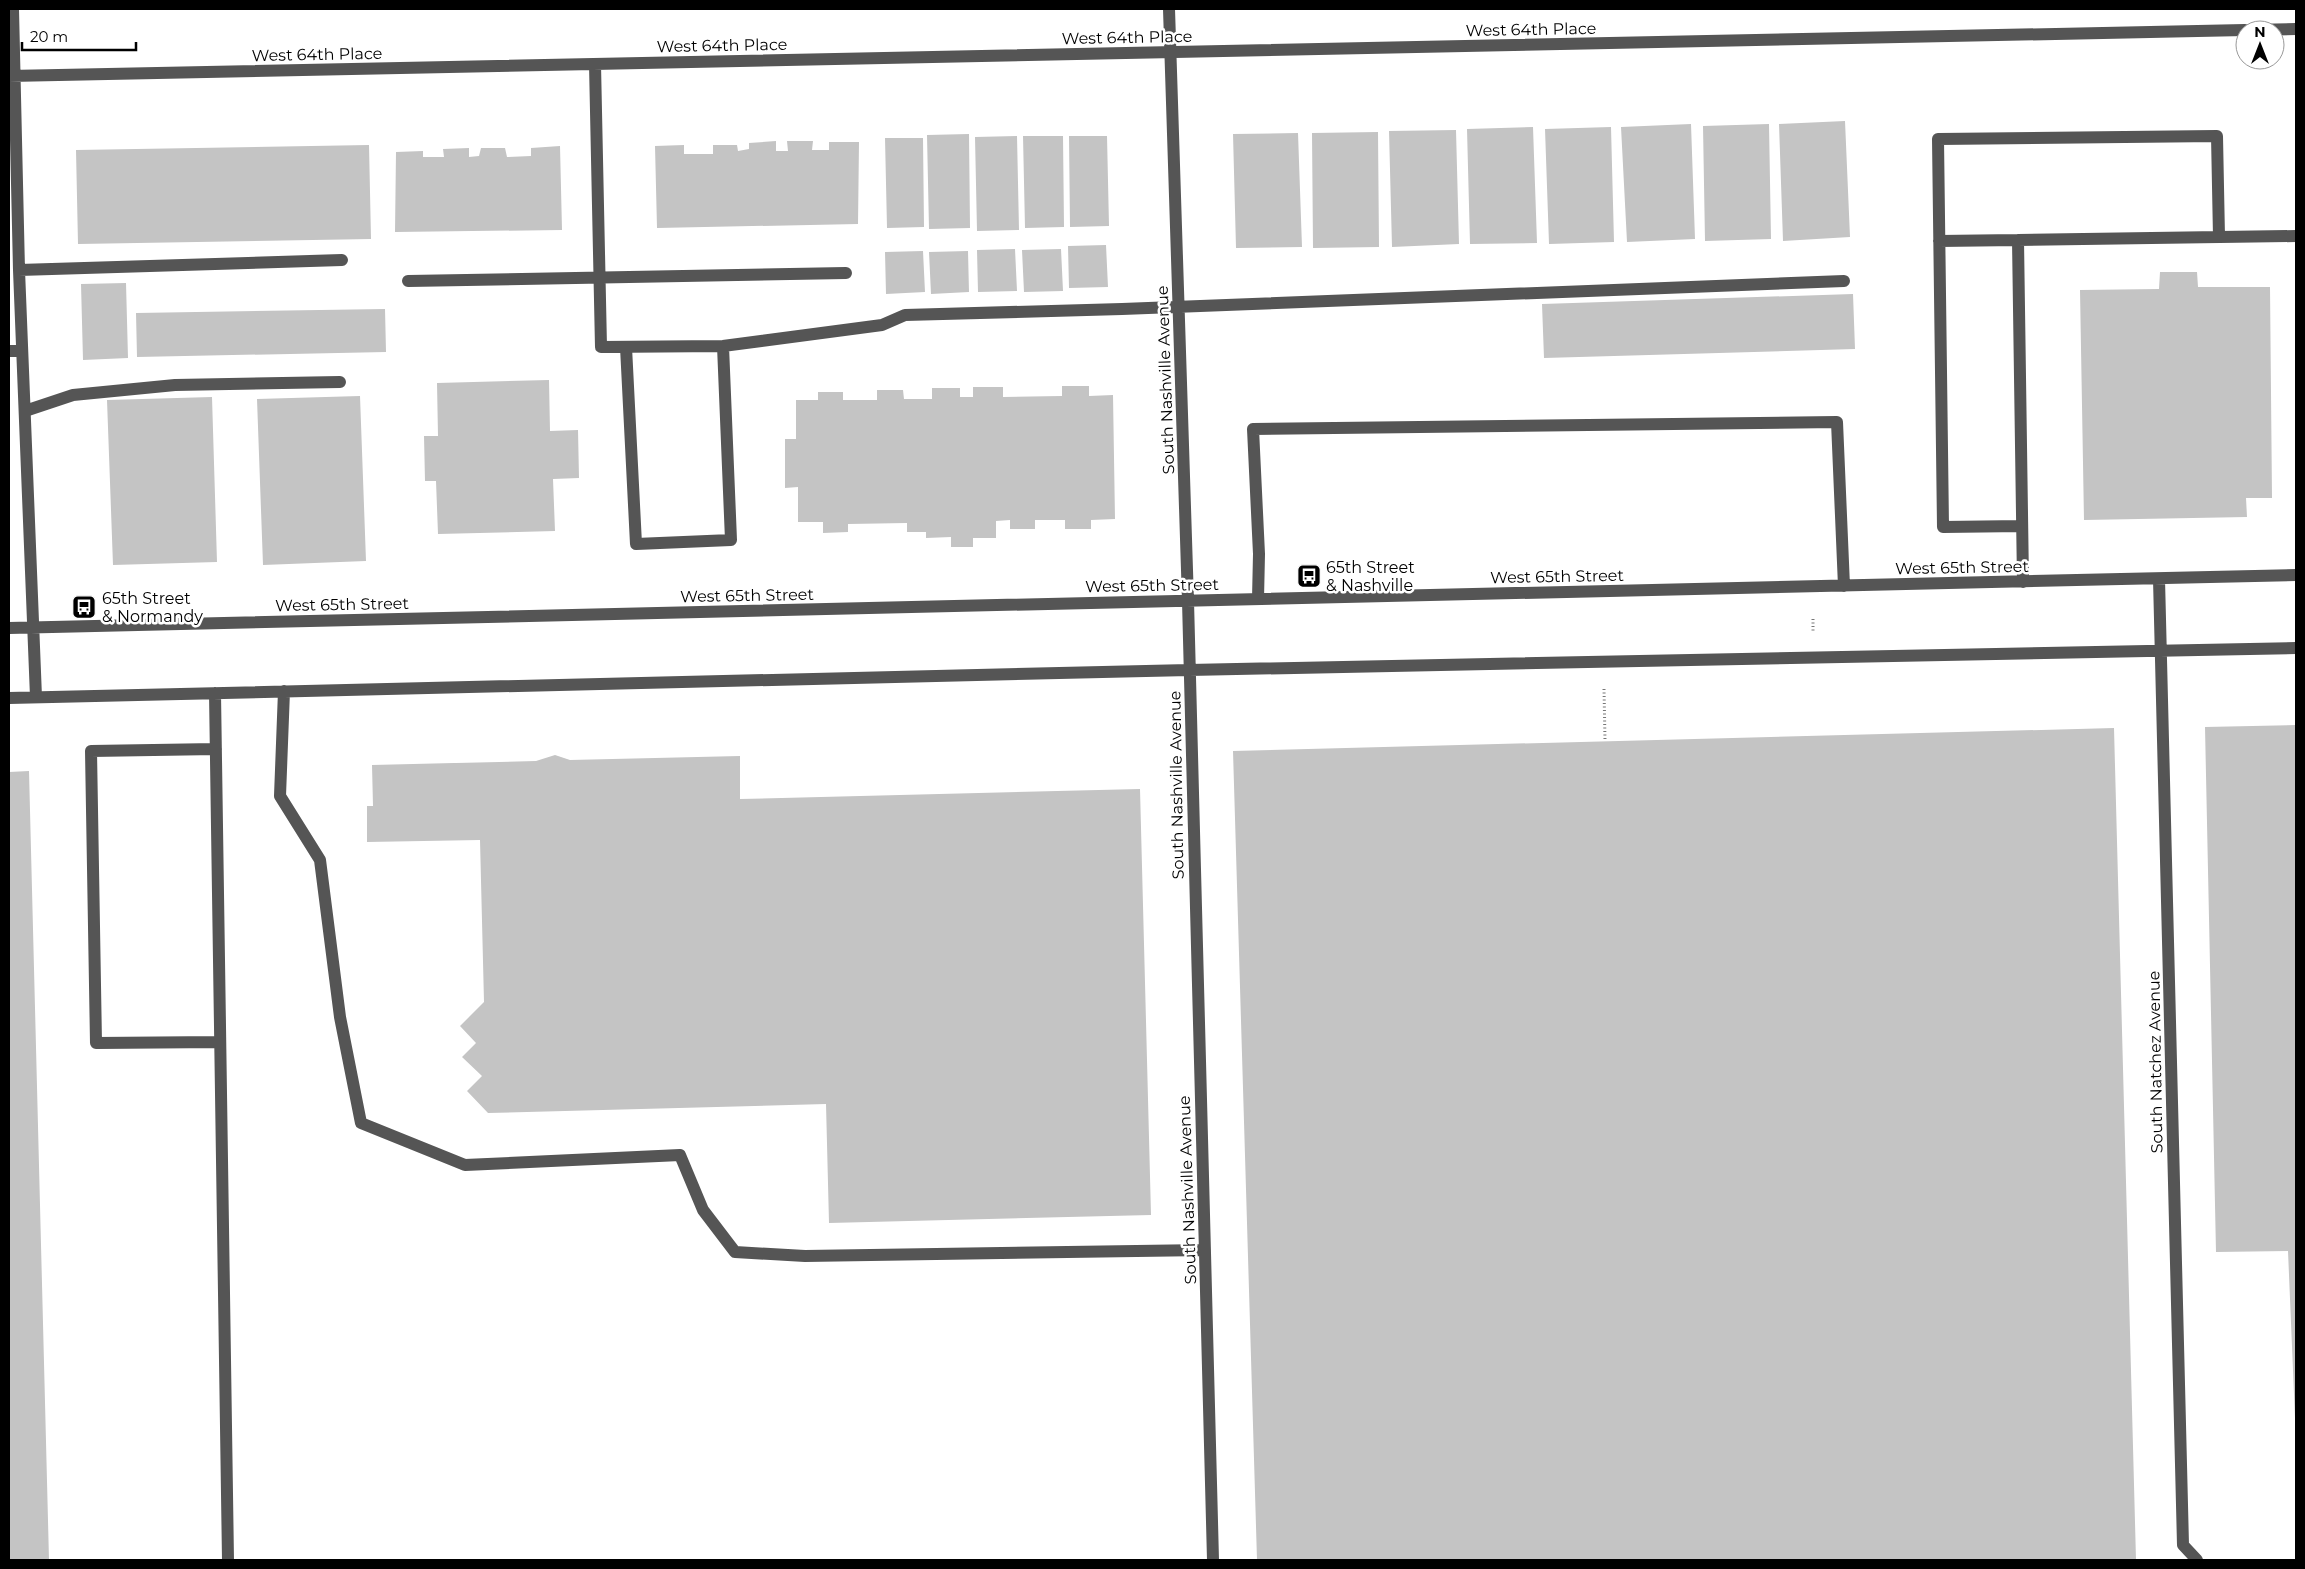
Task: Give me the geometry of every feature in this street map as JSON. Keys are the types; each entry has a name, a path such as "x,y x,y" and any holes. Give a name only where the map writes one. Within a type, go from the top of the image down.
{"street":[{"path":"13,9 12,76 36,697"},
{"name":"South Nashville Avenue","path":"1169,9 1190,670 1213,1560"},
{"name":"West 64th Place","path":"12,76 2235,30"},
{"path":"595,64 601,347 724,346 882,325 905,314 1179,306 1844,281"},
{"path":"2022,526 1943,527 1938,140 2217,136 2218,237"},
{"path":"1939,241 2296,236"},
{"path":"2018,240 2023,582"},
{"path":"19,270 342,260"},
{"path":"408,281 846,273"},
{"path":"626,347 636,544 731,540 724,346"},
{"path":"9,351 22,350"},
{"path":"25,411 73,395 166,386 340,382"},
{"path":"1258,599 1259,554 1253,429 1837,422 1844,586"},
{"name":"West 65th Street","path":"9,628 2296,575"},
{"name":"South Natchez Avenue","path":"2159,579 2183,1545 2197,1560"},
{"path":"9,698 1190,670 2296,648"},
{"path":"284,691 280,796 320,860 340,1017 361,1123 465,1165 680,1155 703,1210 735,1252 805,1256 1205,1250"},
{"path":"215,693 228,1560"},
{"path":"216,749 91,751 96,1043 220,1042"}],"path":[{"path":"1813,619 1813,635"},
{"path":"1604,686 1605,740"}],"building":[{"path":"1845,121 1850,237 1783,241 1779,124"},
{"path":"1691,124 1695,239 1627,242 1621,127"},
{"path":"1769,124 1771,239 1705,241 1703,126"},
{"path":"1533,127 1537,243 1470,244 1467,129"},
{"path":"1611,127 1614,242 1549,244 1545,129"},
{"path":"1456,130 1459,244 1392,247 1389,131"},
{"path":"1378,132 1379,247 1313,248 1312,133"},
{"path":"1298,133 1302,247 1236,248 1233,134"},
{"path":"969,134 970,228 929,229 927,135"},
{"path":"1017,136 1019,230 977,231 975,137"},
{"path":"1023,136 1063,136 1064,227 1025,228"},
{"path":"1069,136 1107,136 1109,226 1070,227"},
{"path":"885,138 923,138 924,227 887,228"},
{"path":"776,141 776,151 788,151 787,141 813,141 812,150 829,150 829,142 859,142 858,224 657,228 655,146 684,145 684,154 713,154 713,145 737,145 738,151 749,149 749,143"},
{"path":"369,145 371,239 78,244 76,150"},
{"path":"560,146 562,230 395,232 396,152 423,151 423,157 444,157 443,149 469,148 469,157 479,156 481,148 505,148 507,157 531,156 531,148"},
{"path":"1106,245 1108,287 1069,288 1068,246"},
{"path":"1015,249 1017,291 978,292 977,250"},
{"path":"1061,249 1063,291 1024,292 1022,250"},
{"path":"923,251 925,292 886,294 885,252"},
{"path":"968,251 969,292 931,294 929,252"},
{"path":"2160,272 2197,272 2198,287 2270,287 2272,498 2246,498 2247,517 2084,520 2080,290 2159,289"},
{"path":"126,283 128,358 83,360 81,284"},
{"path":"1853,294 1855,349 1544,358 1542,304"},
{"path":"385,309 386,352 137,357 136,313"},
{"path":"549,380 550,431 578,430 579,478 553,479 555,531 438,534 436,481 425,481 424,436 438,436 437,383"},
{"path":"1062,386 1089,386 1089,396 1113,395 1115,519 1091,520 1091,529 1065,529 1065,520 1035,520 1035,529 1010,529 1010,520 996,521 996,538 973,538 973,547 951,547 951,537 926,538 926,532 907,532 907,523 848,524 848,532 823,533 823,522 798,522 798,487 785,488 785,439 796,439 796,400 818,400 818,392 843,392 843,400 877,400 877,390 903,390 904,399 932,399 932,388 960,388 960,397 973,397 973,387 1003,387 1003,397 1062,396"},
{"path":"360,396 366,561 263,565 257,399"},
{"path":"212,397 217,562 113,565 107,400"},
{"path":"2296,725 2295,1418 2288,1251 2216,1252 2205,727"},
{"path":"2114,728 2136,1560 1257,1560 1233,751"},
{"path":"555,755 570,760 740,756 740,799 1140,789 1151,1215 829,1223 826,1104 488,1113 467,1091 482,1076 462,1057 476,1043 460,1026 484,1002 480,840 367,842 367,806 373,806 372,765 536,761"},
{"path":"29,771 49,1560 9,1560 9,772"}],"place":[{"name":"65th Street & Nashville","path":"1309,576"},
{"name":"65th Street & Normandy","path":"84,607"}]}
